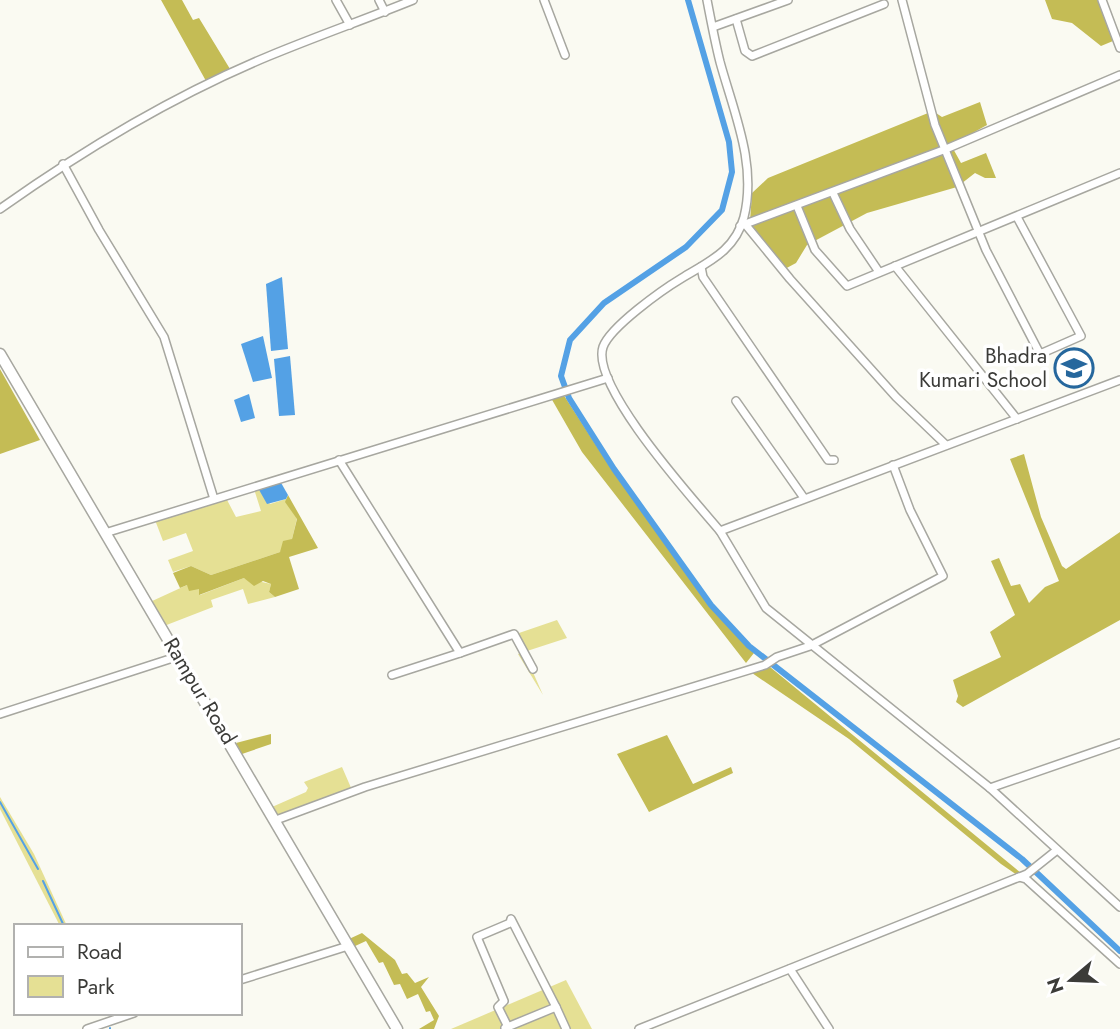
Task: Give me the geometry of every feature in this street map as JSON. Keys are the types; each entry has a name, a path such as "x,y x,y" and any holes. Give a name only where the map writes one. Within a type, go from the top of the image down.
{"main road":[{"name":"Rampur Road","path":"0,354 397,1029"}],"street":[{"path":"336,0 350,25"},
{"path":"379,0 385,12"},
{"path":"0,209 63,164 204,87 267,57 413,0"},
{"path":"544,0 565,55"},
{"path":"707,0 747,158 744,218 731,245 680,279 616,329 603,345 602,354 608,378 639,434 720,531 766,608 990,788 1120,907"},
{"path":"713,27 788,0"},
{"path":"902,0 935,125 979,233 1041,354 1081,335 1017,217"},
{"path":"1102,0 1120,48"},
{"path":"736,19 745,51 752,56 884,4"},
{"path":"742,225 946,149 1120,75"},
{"path":"63,164 99,230 164,337 214,499"},
{"path":"797,206 815,250 847,286 1120,173"},
{"path":"833,193 850,229 880,272"},
{"path":"742,225 896,397 946,445"},
{"path":"895,266 1017,419"},
{"path":"701,267 704,277 798,419 828,460 834,460"},
{"path":"105,533 608,378"},
{"path":"720,531 1120,380"},
{"path":"736,401 804,498"},
{"path":"339,460 460,653"},
{"path":"276,820 365,787 765,665 776,657 810,646 943,576 910,510 893,465"},
{"path":"391,675 514,634 533,669"},
{"path":"0,714 179,656"},
{"path":"990,788 1120,743"},
{"path":"639,1029 1023,875 1057,850"},
{"path":"1023,875 1120,964"},
{"path":"556,1007 506,1028 498,1007 505,1001 477,937 510,923 511,919 556,1007 566,1029"},
{"path":"242,979 348,946"},
{"path":"790,969 829,1029"},
{"path":"87,1029 128,1015"}],"green space":[{"path":"258,488 270,504 286,499 297,518 292,539 280,552 211,575 191,566 173,572 168,560 193,551 186,533 163,541 155,520 226,498 236,517 261,511 254,489"},
{"path":"244,578 271,584 269,592 275,597 248,604 243,589 211,600 213,607 164,626 150,602 187,585 199,588 200,595"},
{"path":"557,620 567,638 524,652 543,695 518,654 524,651 519,633"},
{"path":"342,767 352,790 278,818 272,807 306,792 308,788 304,782"},
{"path":"0,797 34,854 66,924 59,924 0,809"},
{"path":"566,980 592,1029 451,1029"}],"shaded area":[{"path":"161,0 182,0 193,20 199,18 230,69 206,81"},
{"path":"1045,0 1098,0 1113,41 1101,46 1072,23 1052,19"},
{"path":"980,102 987,125 951,145 961,163 986,153 996,178 985,178 975,173 957,187 867,213 807,245 796,263 783,270 772,261 750,221 752,193 768,178 933,111 942,117"},
{"path":"0,369 40,440 0,454"},
{"path":"563,394 612,470 709,606 754,653 746,663 582,452 551,398"},
{"path":"1024,454 1041,517 1062,566 1066,569 1120,532 1120,620 963,707 956,702 958,696 953,680 1001,657 990,632 1015,615 991,561 999,558 1011,586 1020,584 1029,603 1045,587 1059,581 1010,459"},
{"path":"288,495 318,548 289,557 299,589 275,597 269,592 271,584 263,581 254,586 244,578 199,595 199,589 189,591 187,585 180,588 173,573 191,566 211,575 280,552 283,541 292,539 297,519 285,502"},
{"path":"770,667 1021,873 1017,875 1001,864 849,739 752,673"},
{"path":"271,734 271,744 242,754 236,743"},
{"path":"667,735 693,784 731,767 733,773 649,812 617,754"},
{"path":"362,933 395,960 402,974 407,973 415,983 429,977 421,987 439,1016 434,1029 419,1029 434,1020 430,1011 426,1012 418,994 407,999 400,984 394,985 383,962 379,963 366,941 353,947 349,939"}],"water":[{"path":"282,277 288,349 271,351 266,284"},
{"path":"263,336 272,378 253,382 241,344"},
{"path":"290,356 295,415 279,416 274,359"},
{"path":"249,394 255,418 241,422 234,400"},
{"path":"280,481 288,495 286,499 267,504 258,488"}],"waterway":[{"path":"688,0 729,142 732,172 722,210 686,247 604,303 570,340 561,376 569,398 614,469 711,605 749,646 1022,859 1120,951"},
{"path":"0,802 38,869"},
{"path":"43,881 63,924"}],"place":[{"name":"Bhadra Kumari School","path":"1074,368"}]}
